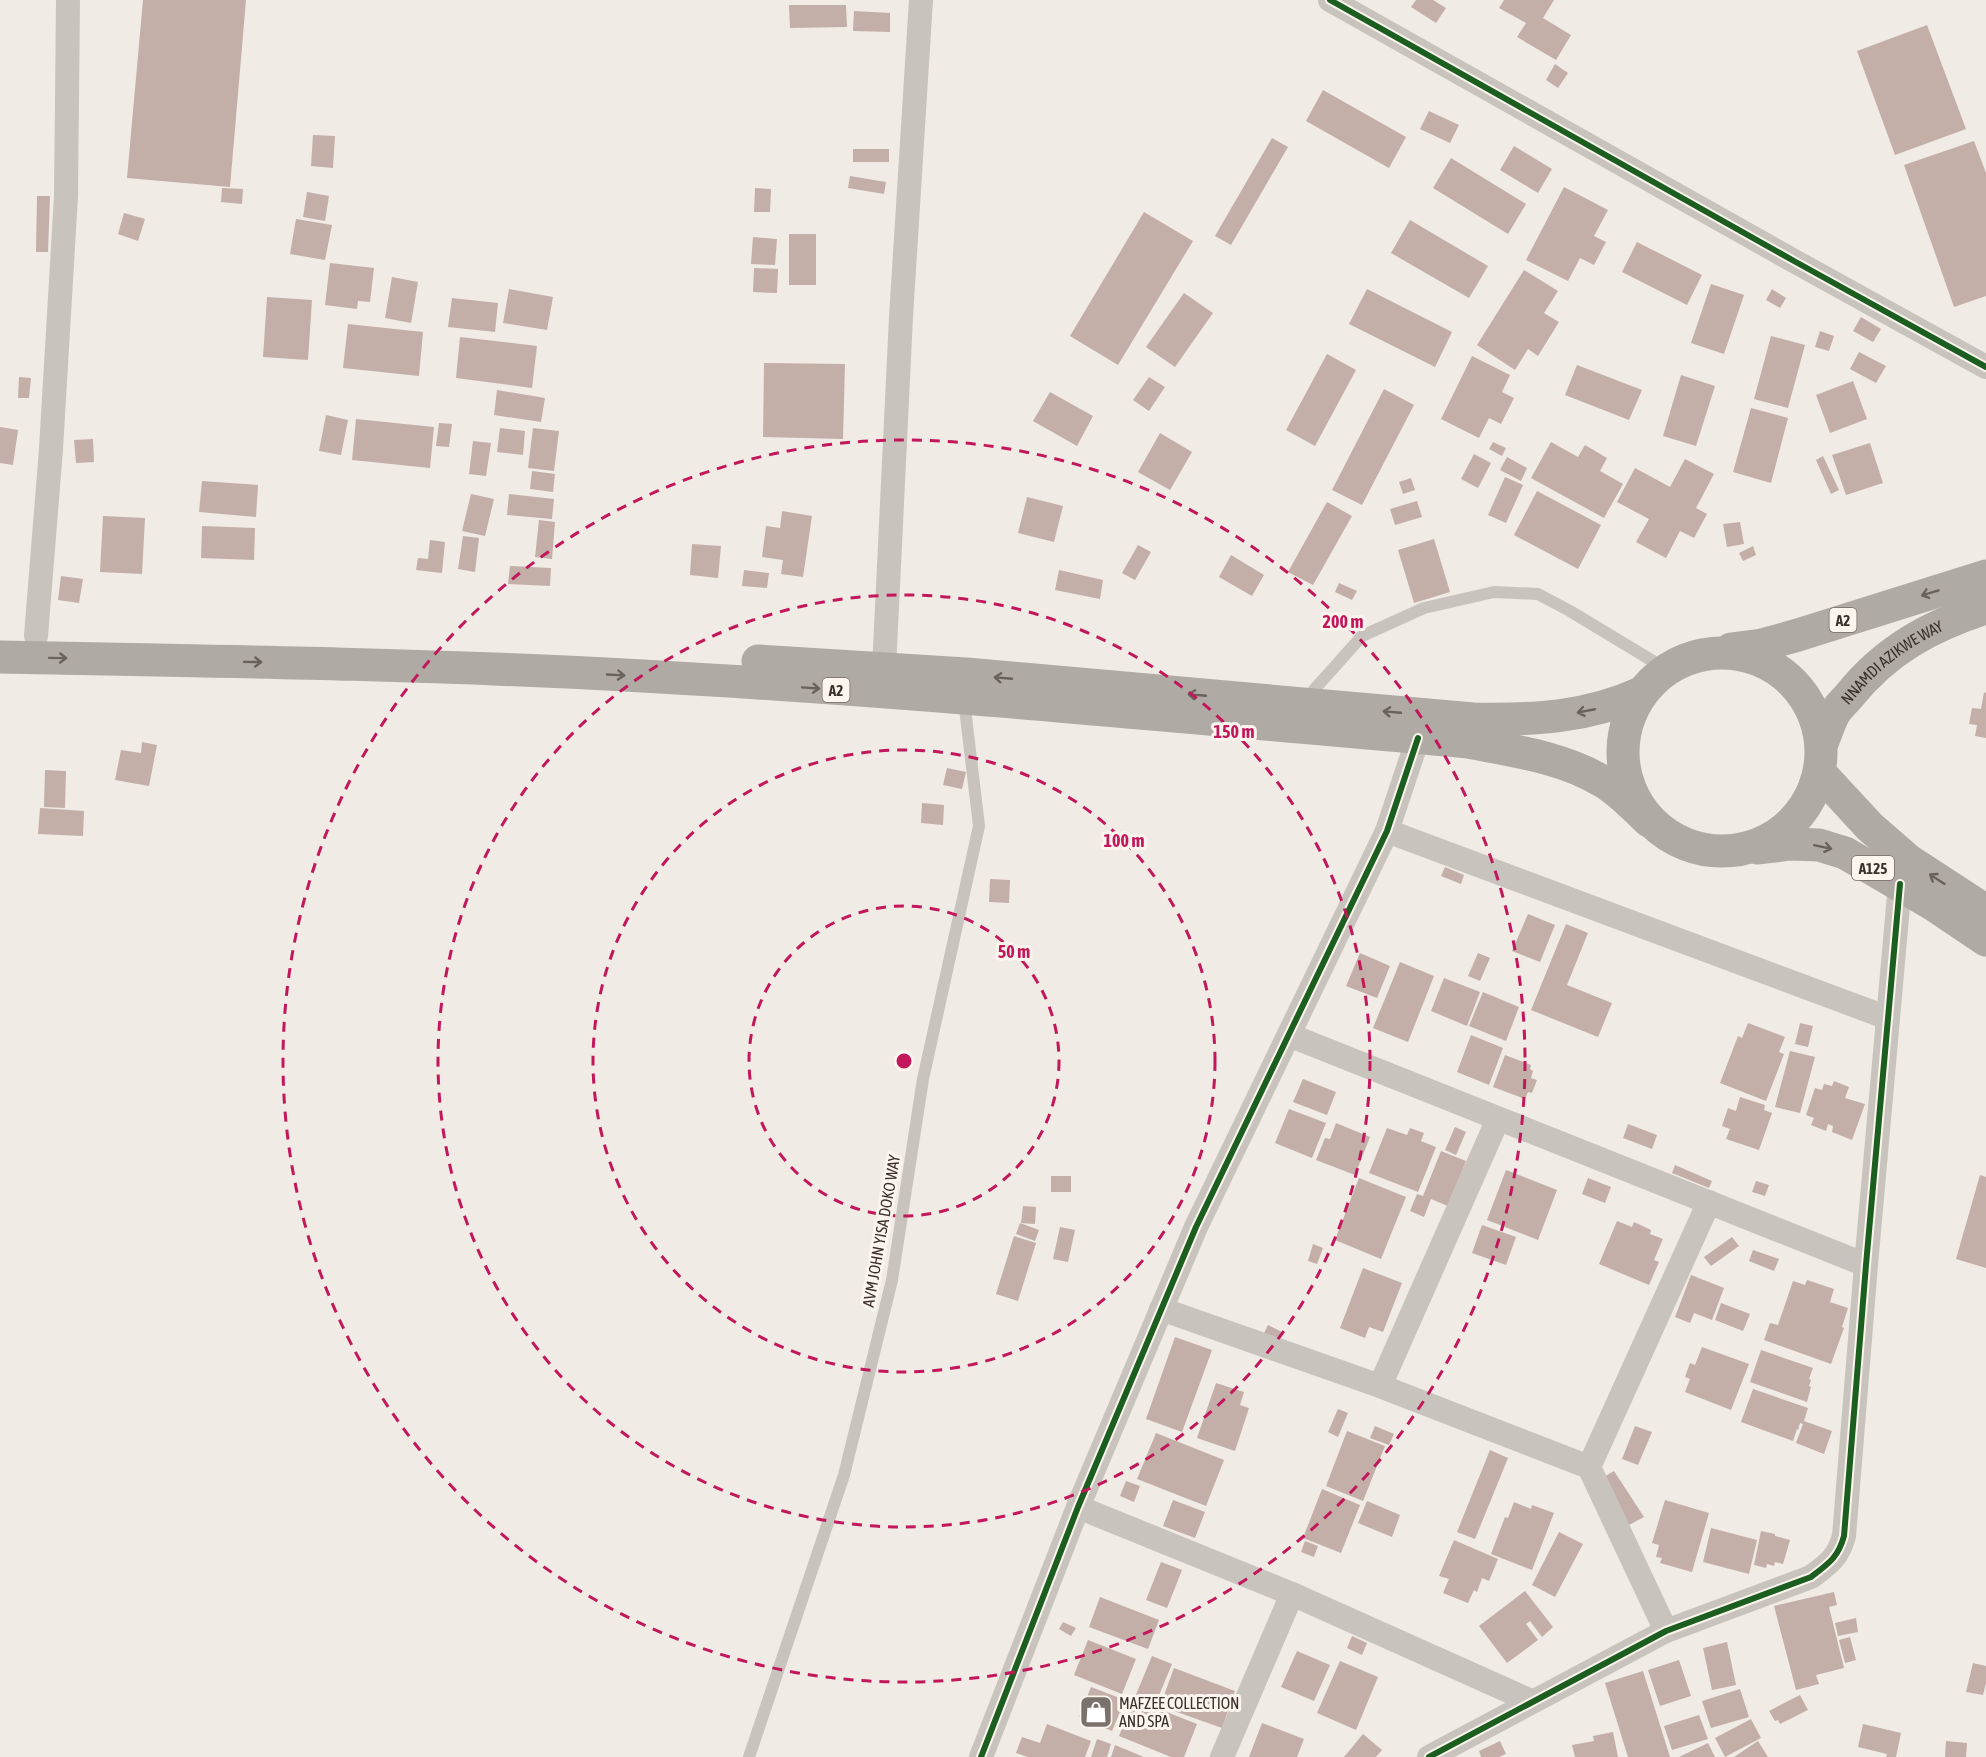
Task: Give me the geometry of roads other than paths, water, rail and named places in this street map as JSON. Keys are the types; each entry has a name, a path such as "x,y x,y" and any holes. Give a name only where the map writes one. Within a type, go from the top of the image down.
{"highway":[{"name":"NNAMDI AZIKWE WAY","path":"1698,655 1762,645 1986,576"},
{"name":"NNAMDI AZIKWE WAY","path":"1821,758 1835,713 1858,685 1886,658 1914,638 1949,620 1986,608"},
{"name":"A2","path":"0,636 358,642 636,654 884,669 1473,719 1516,720 1588,711 1615,705 1641,693"},
{"path":"1733,653 1765,662 1793,682 1813,711 1821,758 1805,808 1779,834 1744,850 1710,851 1677,841 1649,820 1630,792 1621,758 1625,724 1641,693 1666,669 1698,655 1733,653"},
{"name":"A2","path":"0,657 479,667 659,677 964,699 1468,742 1550,758 1580,769 1604,782 1649,820"},
{"name":"A125","path":"1821,758 1870,827 1908,860 1986,911"},
{"name":"A125","path":"1744,850 1790,844 1819,845 1845,853 1900,884 1986,940"}],"street":[{"path":"36,636 51,449 66,196 68,0"},
{"path":"884,669 901,317 921,0"},
{"path":"1330,0 1361,8 1794,261 1986,367"},
{"path":"981,1757 1078,1506 1196,1227 1387,831 1418,738"},
{"path":"1387,831 1888,1018"},
{"path":"1429,1757 1666,1631 1810,1577 1829,1564 1840,1550 1844,1536 1900,884"},
{"path":"1289,1035 1866,1265"},
{"path":"1380,1386 1498,1119"},
{"path":"1589,1467 1708,1202"},
{"path":"1161,1309 1380,1386 1589,1467 1666,1631"},
{"path":"1078,1506 1292,1594 1532,1701"},
{"path":"1222,1757 1292,1594"}],"lane":[{"path":"1302,704 1362,636 1424,608 1494,592 1538,594 1666,669"},
{"name":"AVM JOHN YISA DOKO WAY","path":"749,1757 844,1475 892,1280 923,1078 979,826 964,699"}],"place":[{"name":"MAFZEE COLLECTION AND SPA","path":"1096,1712"}]}
